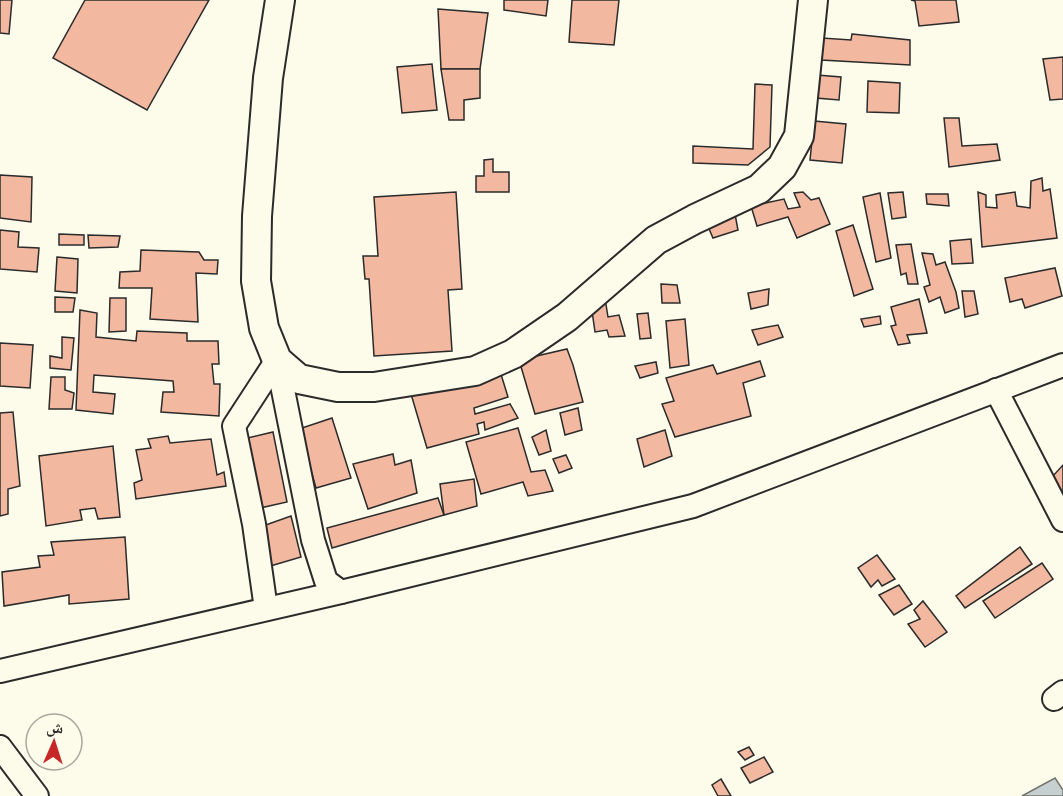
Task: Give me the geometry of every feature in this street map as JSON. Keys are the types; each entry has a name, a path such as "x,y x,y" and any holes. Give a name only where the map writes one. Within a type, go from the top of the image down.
{"main road":[{"path":"280,0 268,78 257,216 256,281 264,328 277,360 299,379 338,387 374,387 474,371 513,354 567,317 656,240 759,189 782,167 799,136 813,0"}],"street":[{"path":"277,360 313,540 326,581 341,592"},
{"path":"266,609 254,524 234,426 277,360"},
{"path":"0,671 341,592 693,506 1063,365"},
{"path":"996,390 1063,520"},
{"path":"0,747 37,796"}],"shaded area":[{"path":"1055,778 1063,790 1063,796 1022,796"}],"building":[{"path":"0,0 12,0 9,34 0,33"},
{"path":"85,0 209,0 147,110 53,58"},
{"path":"504,0 548,0 546,16 504,10"},
{"path":"572,0 619,0 614,45 569,42"},
{"path":"911,0 956,0 959,22 919,26 915,1"},
{"path":"438,9 488,13 480,69 441,69"},
{"path":"852,34 910,40 910,65 821,60 822,38 851,40"},
{"path":"1063,57 1063,99 1050,100 1043,59"},
{"path":"432,64 437,110 402,113 397,67"},
{"path":"441,69 480,69 480,98 464,100 464,120 449,120"},
{"path":"817,75 841,77 839,100 816,98"},
{"path":"868,81 900,83 899,113 867,112"},
{"path":"755,84 772,85 770,147 748,165 693,163 693,146 753,149"},
{"path":"944,118 959,118 962,146 997,144 1000,160 949,167"},
{"path":"814,121 846,124 842,163 810,160"},
{"path":"493,159 493,172 509,172 509,192 476,192 476,176 484,176 484,160"},
{"path":"0,175 32,177 31,222 0,218"},
{"path":"1042,178 1043,191 1050,189 1057,238 982,247 978,192 986,195 986,207 997,208 996,195 1015,192 1017,206 1030,208 1031,181"},
{"path":"456,192 462,289 448,290 452,351 374,356 369,279 365,279 363,256 378,256 374,197"},
{"path":"803,192 811,200 819,198 830,224 797,238 788,217 757,226 751,206 784,199 788,209 800,207 794,193"},
{"path":"903,192 906,217 892,219 888,193"},
{"path":"880,193 891,258 876,262 863,197"},
{"path":"926,194 948,194 949,206 927,204"},
{"path":"735,214 738,230 713,238 706,222"},
{"path":"853,225 873,289 854,296 836,231"},
{"path":"0,230 19,232 18,247 39,248 37,272 0,269"},
{"path":"59,234 84,235 84,245 59,245"},
{"path":"88,235 120,236 118,247 89,248"},
{"path":"971,239 973,263 952,264 950,241"},
{"path":"911,244 918,284 908,284 906,273 901,275 896,245"},
{"path":"141,250 199,252 204,260 218,260 217,274 196,273 198,322 150,319 152,288 119,288 120,272 140,271"},
{"path":"922,253 933,254 936,265 945,262 959,308 945,313 940,297 929,302 924,287 930,285"},
{"path":"57,257 78,259 77,293 55,291"},
{"path":"1055,268 1062,296 1025,308 1022,299 1010,302 1005,278"},
{"path":"661,284 677,285 680,303 662,303"},
{"path":"769,289 768,305 751,309 748,293"},
{"path":"962,291 974,291 978,314 965,317"},
{"path":"604,292 608,317 619,315 625,336 609,337 607,330 595,332 590,297"},
{"path":"55,297 75,298 73,312 55,312"},
{"path":"110,298 126,298 126,331 109,332"},
{"path":"919,299 927,333 907,335 910,343 898,345 891,326 896,325 891,307"},
{"path":"80,310 97,313 96,337 136,341 137,331 187,333 187,341 218,341 219,364 212,364 214,384 220,384 219,416 161,412 163,392 174,392 173,381 94,375 93,392 115,394 113,414 76,410"},
{"path":"648,313 651,338 640,339 637,314"},
{"path":"880,316 881,324 864,327 861,319"},
{"path":"685,319 689,365 670,368 666,321"},
{"path":"778,325 783,337 758,345 752,330"},
{"path":"62,337 74,338 71,370 50,368 50,356 62,358"},
{"path":"0,343 33,345 30,388 0,386"},
{"path":"567,349 583,402 535,414 519,360"},
{"path":"760,361 765,376 743,383 751,416 675,437 662,404 674,401 666,378 713,365 717,374"},
{"path":"656,362 658,373 640,378 635,366"},
{"path":"500,371 508,397 474,408 475,414 510,404 518,418 485,430 484,422 477,424 479,434 427,448 411,394"},
{"path":"51,377 65,377 65,390 74,393 72,409 49,409"},
{"path":"578,408 582,430 565,435 560,413"},
{"path":"13,412 20,486 8,489 8,514 0,516 0,413"},
{"path":"332,418 351,478 316,488 299,429"},
{"path":"518,428 531,472 545,470 553,491 528,496 523,482 481,494 466,442"},
{"path":"546,430 551,451 539,455 532,437"},
{"path":"665,430 672,456 644,467 637,439"},
{"path":"273,432 287,502 260,508 243,439"},
{"path":"168,436 170,443 211,439 217,475 224,472 226,486 136,499 134,483 142,480 136,450 151,448 148,439"},
{"path":"113,446 120,517 98,519 95,508 80,510 82,520 46,526 39,456"},
{"path":"393,454 395,465 411,460 417,493 368,509 353,464"},
{"path":"566,455 572,468 559,473 553,459"},
{"path":"1063,465 1063,504 1041,489"},
{"path":"474,479 477,506 444,515 440,484"},
{"path":"438,498 444,515 332,548 327,528"},
{"path":"291,516 301,557 267,567 260,527"},
{"path":"125,537 129,599 69,604 69,595 4,606 2,572 40,567 38,556 54,555 51,542"},
{"path":"1020,547 1032,564 965,608 956,596"},
{"path":"877,555 895,579 882,586 878,580 871,587 858,568"},
{"path":"1042,563 1053,579 995,618 983,601"},
{"path":"899,585 912,604 894,615 879,595"},
{"path":"923,601 947,632 925,647 908,624 920,619 914,610"},
{"path":"749,747 754,755 745,760 738,752"},
{"path":"764,757 773,772 750,783 741,768"},
{"path":"721,779 731,796 718,796 712,785"}]}
